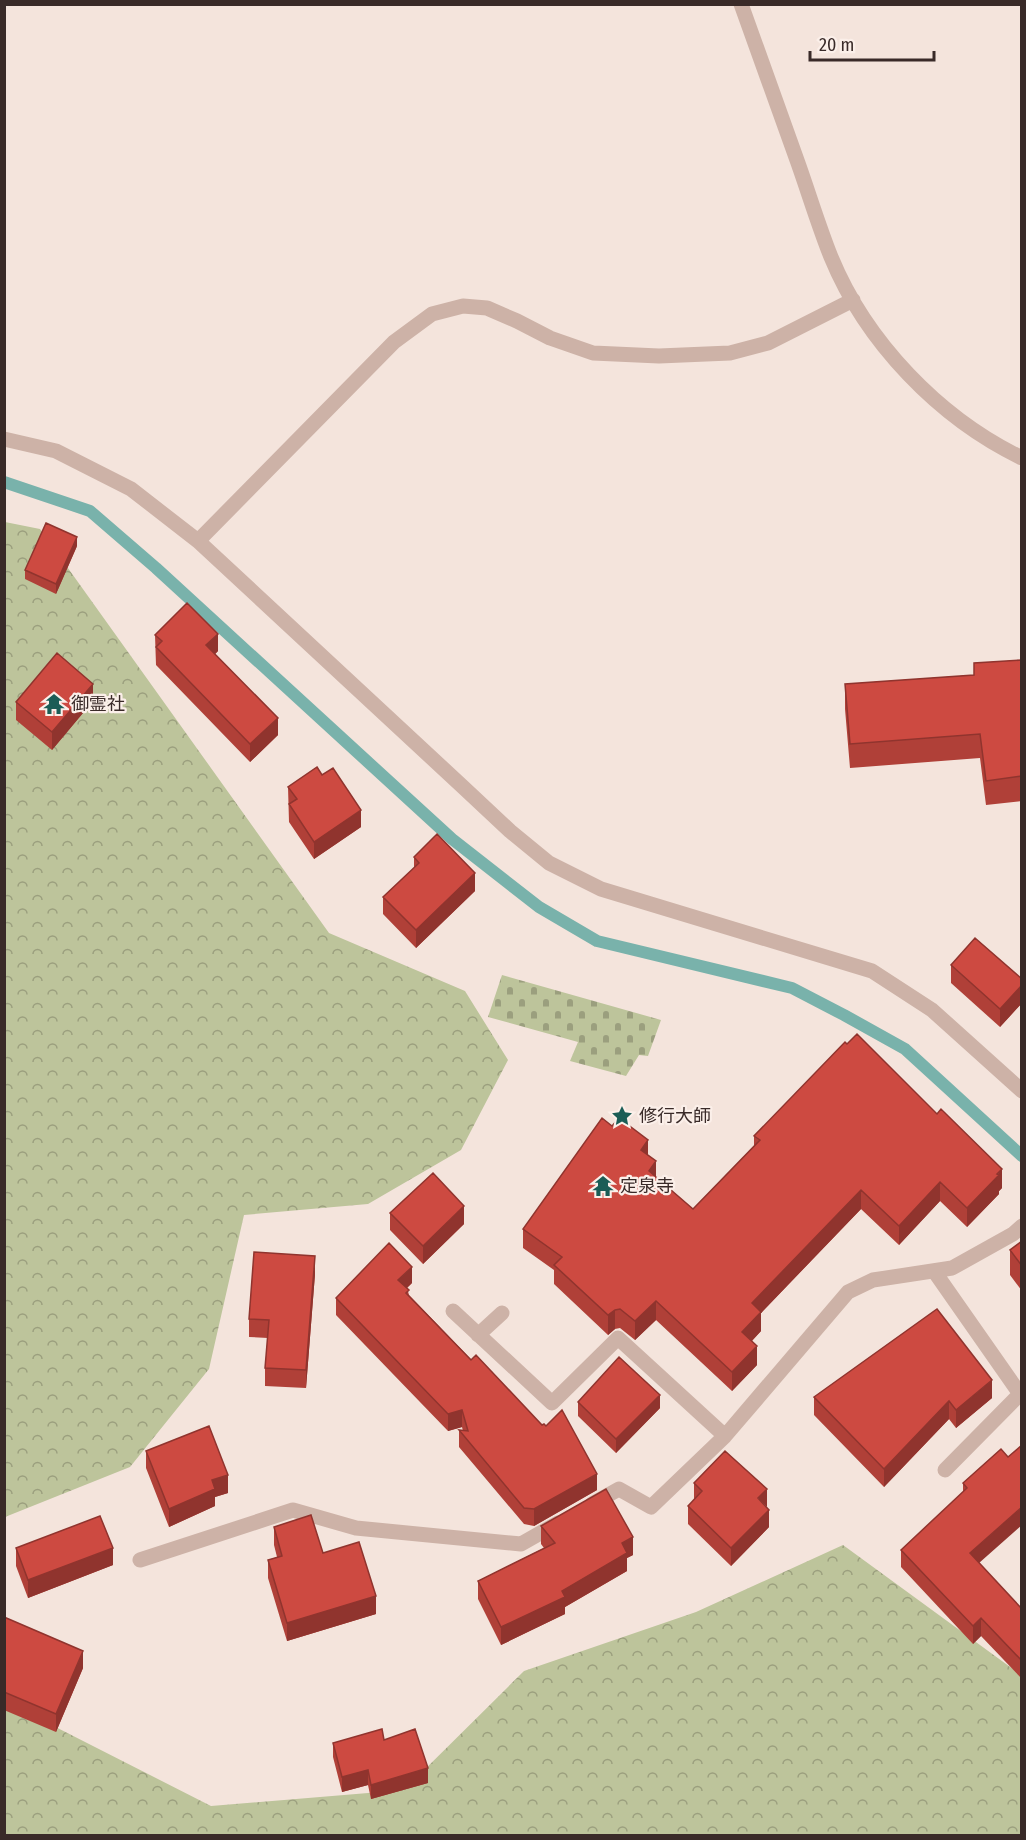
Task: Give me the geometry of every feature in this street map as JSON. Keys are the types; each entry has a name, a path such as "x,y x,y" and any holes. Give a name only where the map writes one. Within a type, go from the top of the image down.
{"street":[{"path":"741,4 832,259 853,300 901,366 934,399 964,424 1022,458"},
{"path":"198,541 394,342 432,314 463,306 487,308 550,338 593,353 659,356 730,353 768,343 853,300"},
{"path":"4,439 56,451 131,489 198,541 479,802 549,863 602,890 872,971 932,1010 1022,1091"},
{"path":"140,1560 293,1510 356,1528 521,1544 618,1489 651,1507 725,1436 848,1292 873,1280 952,1268 1013,1234 1022,1226"},
{"path":"934,1271 1020,1394 945,1470"},
{"path":"453,1311 552,1403 618,1338 725,1436"},
{"path":"478,1335 502,1313"}],"green space":[{"path":"5,522 40,529 329,933 465,991 508,1060 461,1150 368,1204 244,1215 209,1369 130,1467 5,1517"},
{"path":"502,975 661,1020 648,1056 639,1055 626,1076 570,1061 578,1042 488,1017"},
{"path":"843,1545 1021,1675 1021,1835 5,1835 4,1670 30,1714 211,1806 404,1790 524,1671 696,1612"}],"building":[{"path":"46,523 77,537 56,584 25,570"},
{"path":"187,603 218,634 206,645 278,718 250,744 156,647 162,641 155,635"},
{"path":"57,653 93,684 52,732 16,702"},
{"path":"1022,660 1022,776 986,781 980,734 850,744 845,684 974,675 974,663"},
{"path":"317,767 322,775 333,768 361,810 314,842 289,804 297,799 288,787"},
{"path":"437,834 475,873 416,930 383,897 419,863 414,857"},
{"path":"975,938 1022,979 1022,985 1000,1009 951,965"},
{"path":"857,1034 937,1114 941,1109 1002,1169 967,1208 940,1182 899,1226 861,1190 752,1303 761,1312 742,1332 757,1346 732,1372 656,1301 635,1321 620,1309 608,1315 554,1265 562,1257 523,1229 602,1118 612,1126 619,1118 648,1140 641,1150 656,1161 649,1171 693,1209 760,1140 754,1136 845,1042 847,1044"},
{"path":"433,1173 464,1206 423,1246 390,1213"},
{"path":"1022,1241 1022,1266 1010,1250"},
{"path":"389,1243 412,1267 398,1280 409,1290 406,1293 471,1360 476,1355 542,1425 546,1426 562,1410 597,1474 534,1509 524,1508 459,1430 468,1431 462,1410 448,1414 336,1298"},
{"path":"254,1252 315,1256 306,1370 265,1368 269,1320 249,1319"},
{"path":"937,1309 992,1380 956,1410 949,1401 884,1469 814,1397"},
{"path":"619,1357 660,1395 616,1439 578,1402"},
{"path":"209,1426 228,1475 212,1480 215,1489 169,1509 146,1451"},
{"path":"1022,1445 1022,1507 970,1553 1022,1609 1022,1661 981,1618 973,1626 901,1550 967,1488 963,1483 1001,1449 1008,1457"},
{"path":"725,1451 767,1489 758,1498 769,1510 731,1548 688,1506 702,1491 694,1483"},
{"path":"606,1489 633,1537 622,1543 627,1553 562,1591 565,1597 501,1627 478,1581 555,1543 541,1526"},
{"path":"311,1515 323,1553 359,1542 376,1596 287,1623 268,1560 282,1556 274,1527"},
{"path":"100,1516 113,1548 28,1580 16,1548"},
{"path":"4,1617 83,1651 56,1714 4,1692"},
{"path":"382,1729 384,1740 415,1729 428,1768 371,1785 368,1770 342,1777 333,1743"}],"waterway":[{"path":"4,482 90,511 156,568 452,839 539,907 597,941 792,988 905,1049 1022,1156"}],"place":[{"name":"御霊社","path":"54,704"},
{"name":"修行大師","path":"622,1116"},
{"name":"定泉寺","path":"603,1186"}]}
